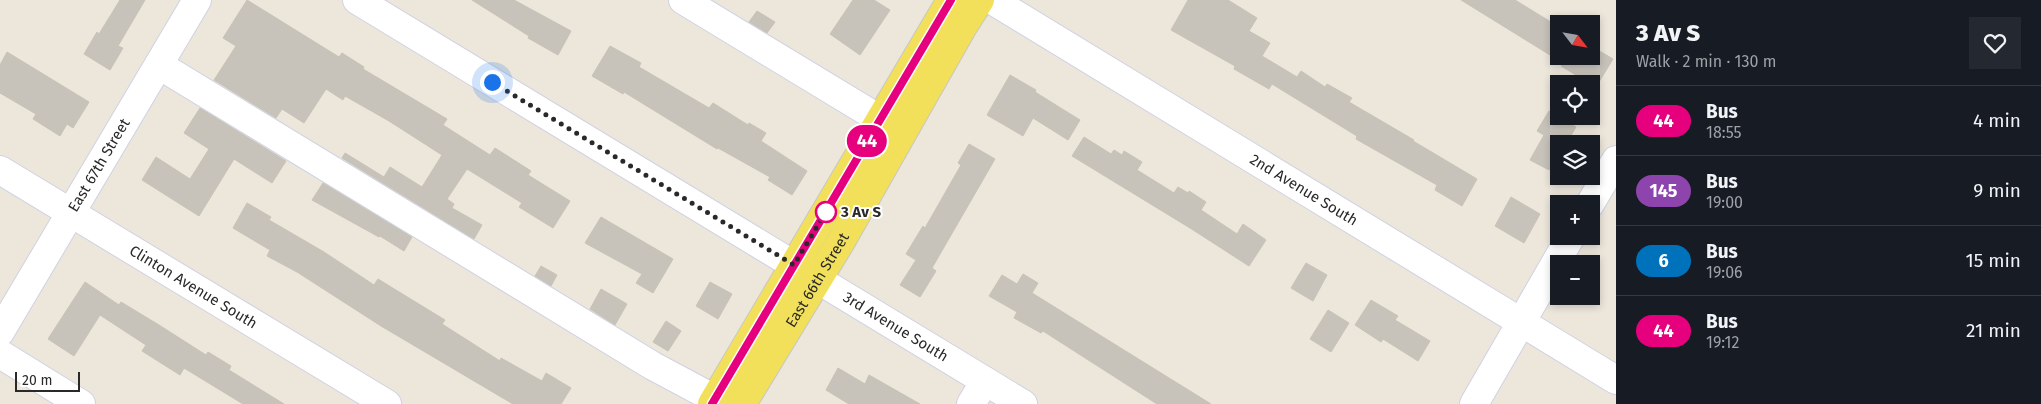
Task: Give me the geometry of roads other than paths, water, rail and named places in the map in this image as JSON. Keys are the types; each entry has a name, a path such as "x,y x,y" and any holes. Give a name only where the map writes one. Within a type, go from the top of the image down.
{"main road":[{"name":"East 66th Street","path":"742,404 840,243 891,125 951,0"},
{"name":"East 66th Street","path":"714,401 794,265 980,0"}],"street":[{"name":"East 67th Street","path":"0,332 197,0"},
{"name":"3rd Avenue South","path":"357,0 1023,404"},
{"path":"683,0 891,125"},
{"name":"2nd Avenue South","path":"992,0 1616,380"},
{"path":"158,65 653,366 714,401"},
{"path":"1595,195 1616,160"},
{"name":"Clinton Avenue South","path":"0,170 386,404"},
{"path":"1474,404 1566,245"},
{"path":"0,354 81,404"},
{"path":"970,404 985,381"}],"place":[{"name":"3 Av S","path":"826,212"}]}
